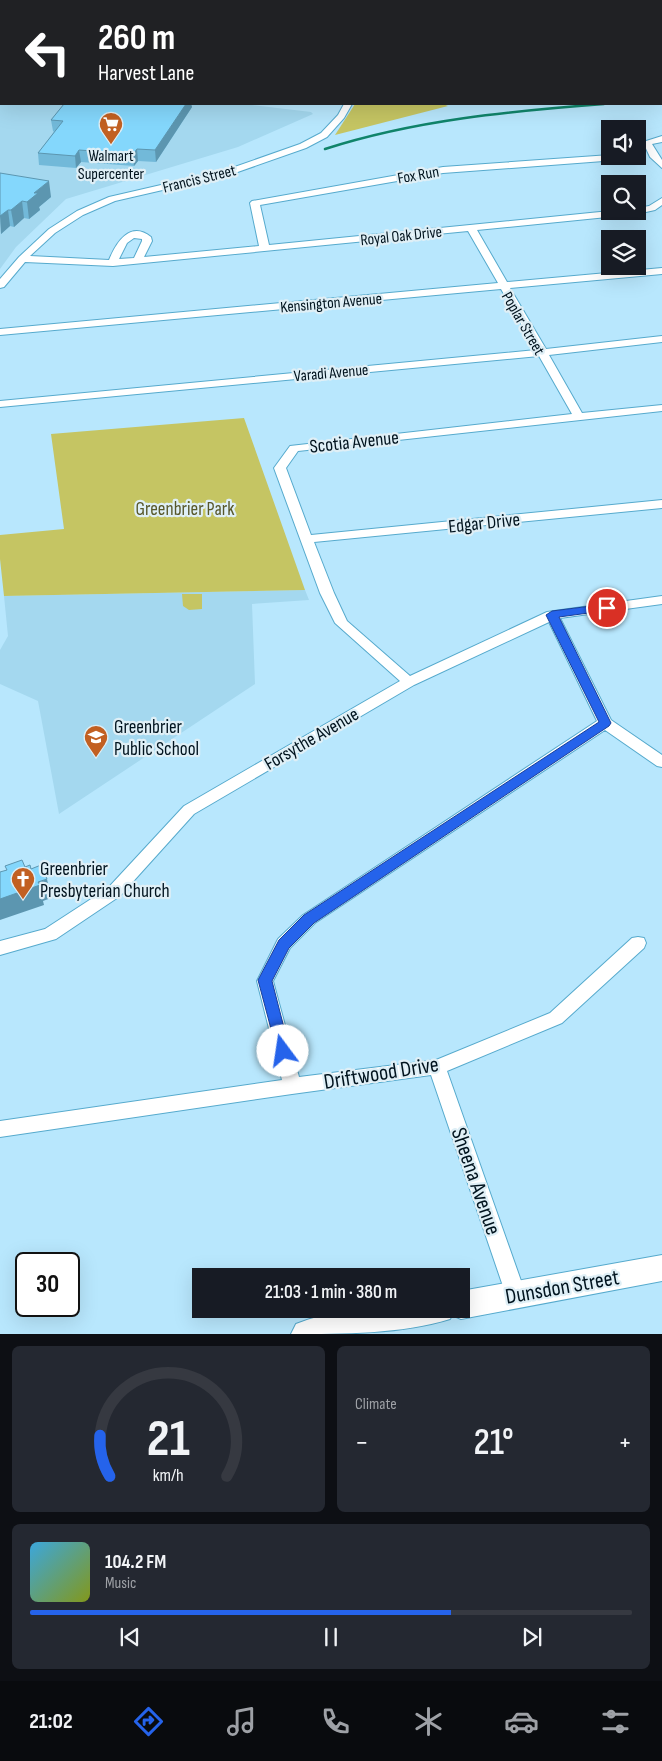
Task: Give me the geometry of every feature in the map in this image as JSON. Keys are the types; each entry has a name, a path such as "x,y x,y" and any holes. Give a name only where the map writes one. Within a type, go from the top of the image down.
{"main road":[{"name":"Dunsdon Street","path":"470,1303 662,1268"},
{"path":"306,1334 392,1318"}],"street":[{"name":"Francis Street","path":"0,285 22,259 52,232 80,213 112,199 229,172 303,146 324,135 341,116 347,105"},
{"path":"662,139 647,142 649,155 662,165"},
{"name":"Fox Run","path":"265,249 255,203 443,170 601,158"},
{"name":"Royal Oak Drive","path":"22,259 113,263 137,261 637,211 652,208 662,201"},
{"name":"Poplar Street","path":"470,228 579,417"},
{"path":"113,263 120,243 126,237 134,234 146,237 147,242 137,261"},
{"name":"Kensington Avenue","path":"0,332 662,271"},
{"name":"Varadi Avenue","path":"0,404 541,353 662,339"},
{"name":"Scotia Avenue","path":"409,682 342,623 326,592 280,468 294,448 662,408"},
{"name":"Edgar Drive","path":"307,539 662,504"},
{"name":"Forsythe Avenue","path":"0,948 50,934 114,892 189,810 409,682 552,615 662,600"},
{"path":"552,615 605,723 662,762"},
{"path":"292,1086 265,980 284,944 309,919 605,723"},
{"name":"Driftwood Drive","path":"0,1130 292,1086 437,1067 556,1018 638,943"},
{"name":"Sheena Avenue","path":"437,1067 516,1295"}],"shaded area":[{"path":"0,105 252,105 311,112 313,114 238,147 66,199 16,247 0,269"},
{"name":"Greenbrier Public School","path":"305,590 309,600 252,604 255,684 59,814 38,701 0,684 0,650 8,636 4,596"}],"green space":[{"path":"354,105 448,106 335,135"},
{"name":"Greenbrier Park","path":"244,418 305,590 4,596 0,559 0,535 64,529 51,434"},
{"path":"182,594 202,594 202,609 189,610 183,606"}],"building":[{"name":"Walmart Supercenter","path":"63,105 185,105 155,150 137,149 133,154 79,150 75,156 38,153 63,121 51,120"},
{"path":"0,173 49,181 34,193 38,193 27,202 22,201 0,216"},
{"path":"22,860 25,867 30,865 31,869 41,865 47,879 38,882 40,885 0,899 0,872 7,870 5,866"}],"waterway":[{"path":"325,149 393,131 463,118 592,105"}],"place":[{"name":"Walmart Supercenter","path":"111,145"},
{"name":"Greenbrier Public School","path":"96,758"},
{"name":"Greenbrier Presbyterian Church","path":"23,900"}],"route":[{"path":"283,1051 265,980 284,944 309,919 605,723 552,615 607,608"}]}
